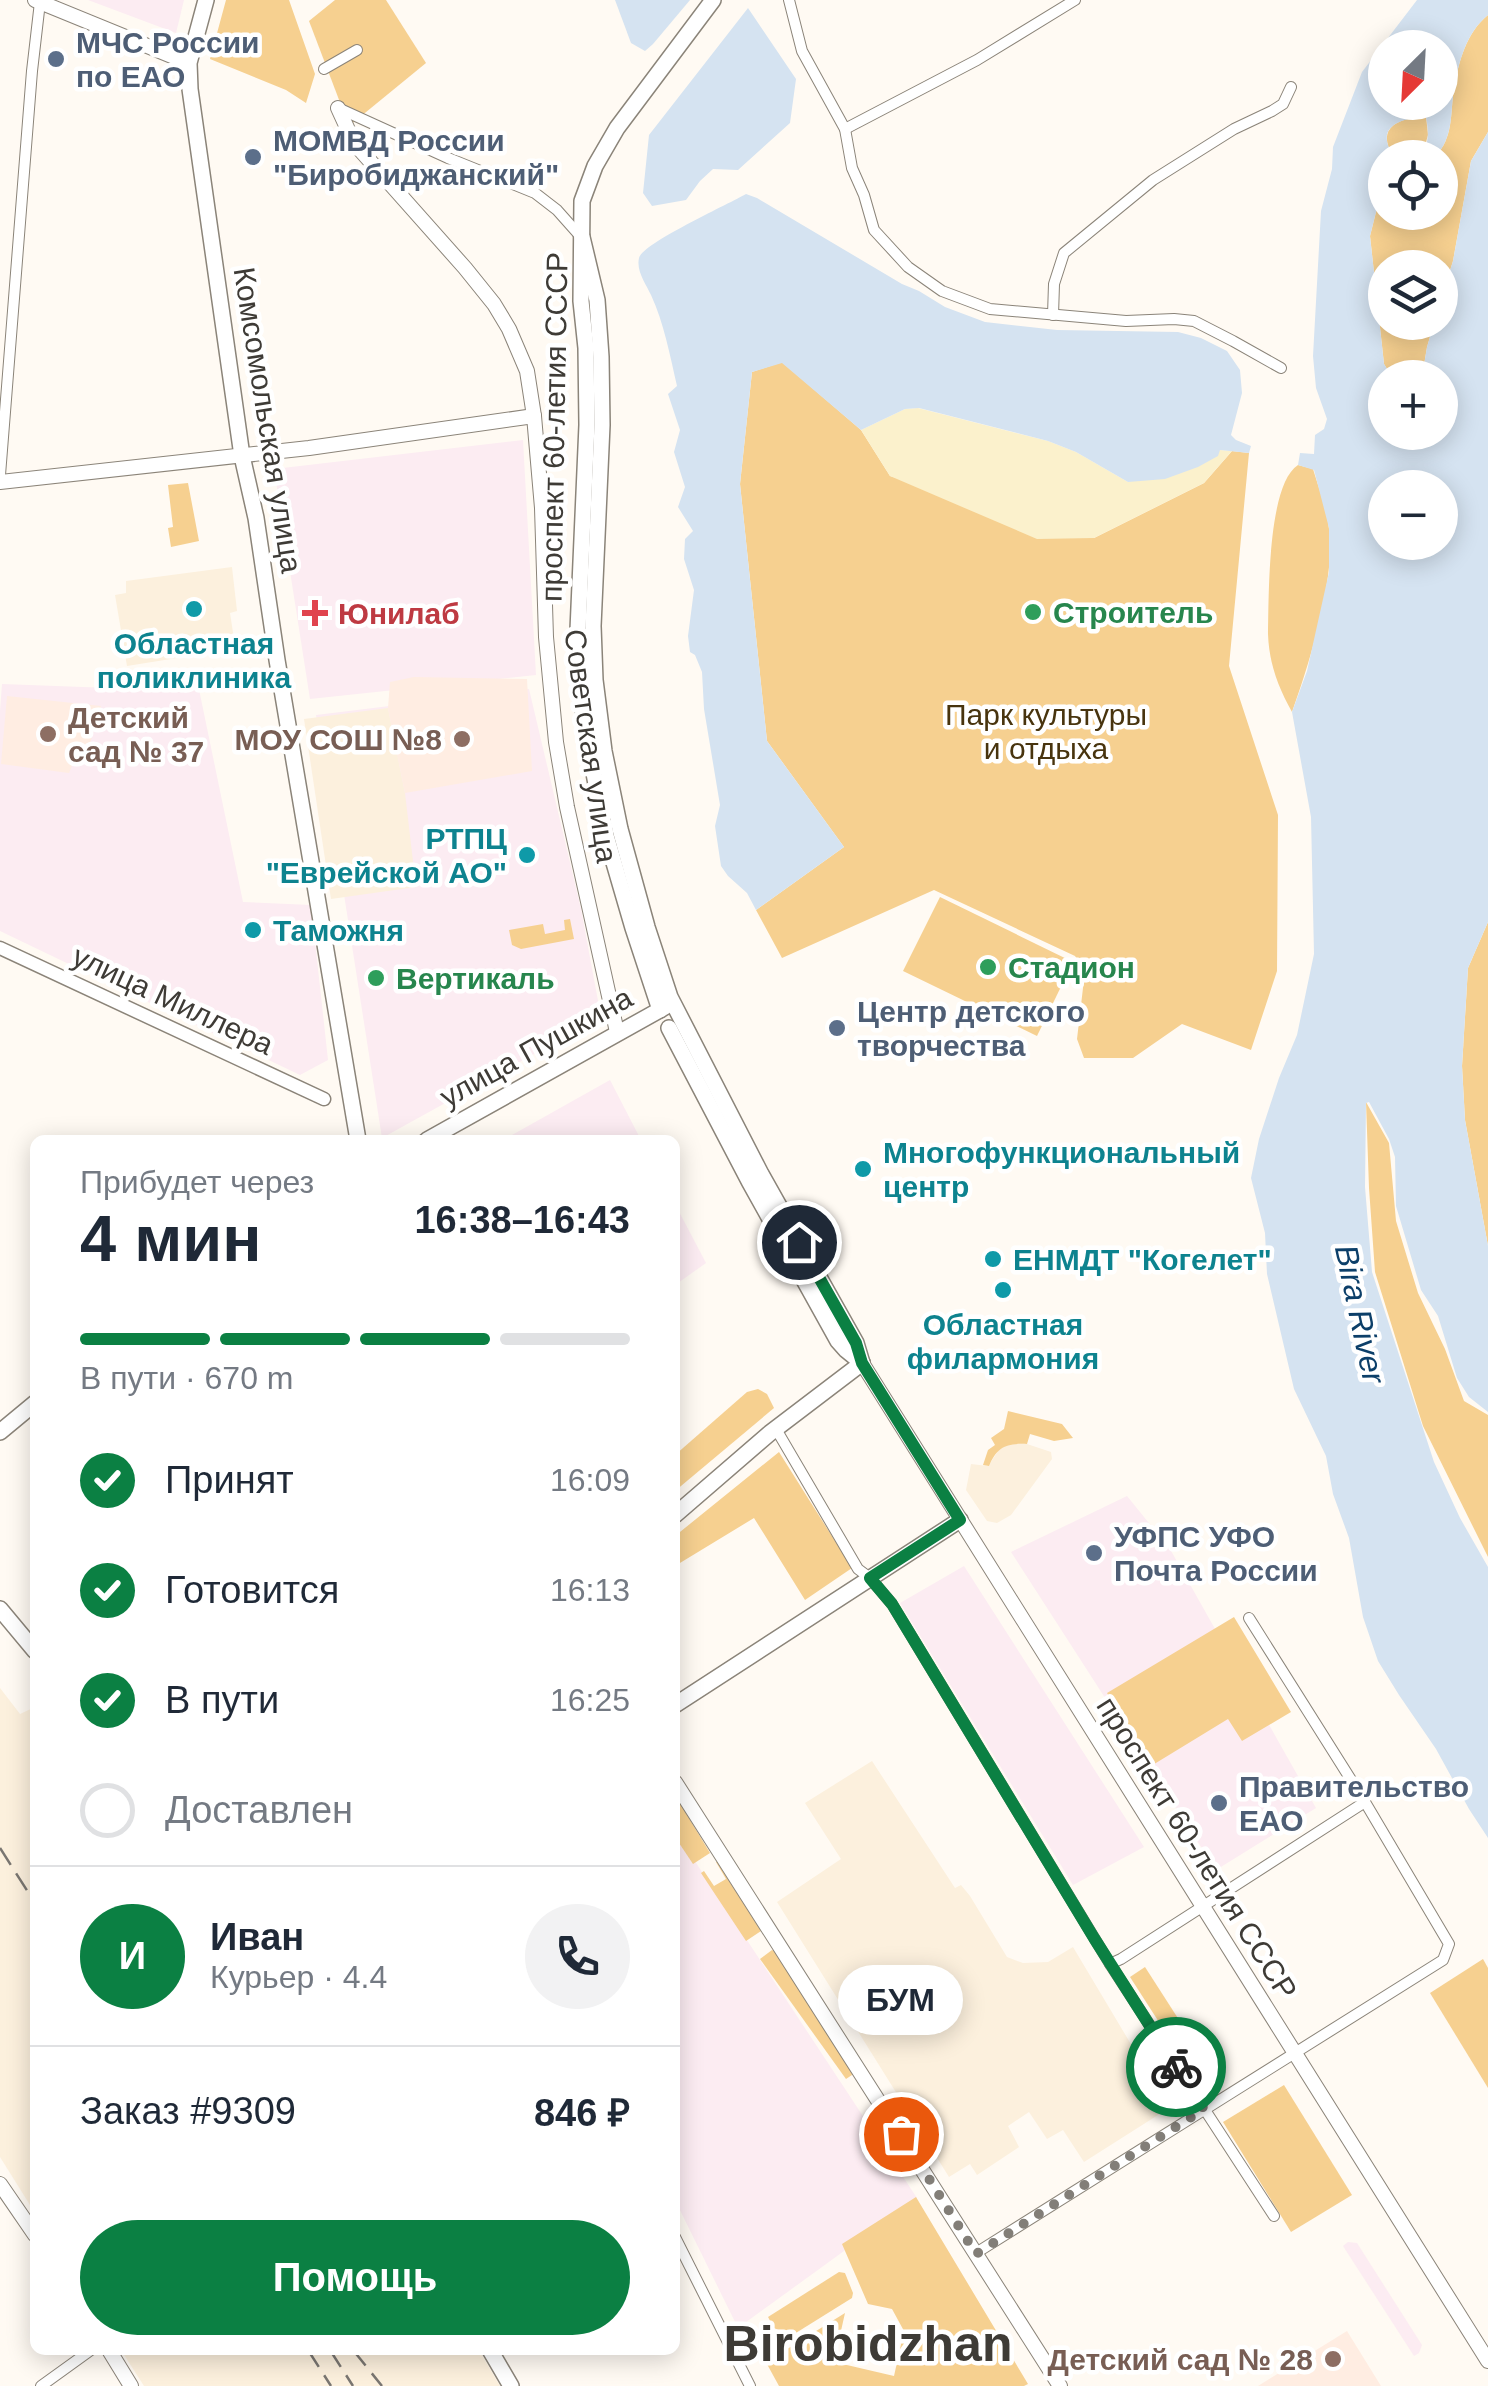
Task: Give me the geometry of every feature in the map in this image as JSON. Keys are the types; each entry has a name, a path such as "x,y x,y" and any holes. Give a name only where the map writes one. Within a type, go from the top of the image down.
{"main road":[{"path":"38,1 189,63 206,0"},
{"name":"проспект 60-летия СССР","path":"714,0 618,128 595,166 582,201 582,301 594,425 592,626 599,717 620,829 648,926 670,1028 838,1341 862,1363"},
{"name":"Комсомольская улица","path":"189,63 242,456 258,530 357,1135"},
{"name":"Советская улица","path":"338,108 354,143 494,304 526,371 542,508 546,637 556,742 566,807 617,1032"},
{"path":"0,478 242,456 534,416"},
{"name":"проспект 60-летия СССР","path":"666,1006 856,1343 862,1363 1488,2361"},
{"name":"улица Пушкина","path":"436,1135 666,1006"},
{"path":"680,1511 862,1363"},
{"path":"0,1432 30,1407"},
{"path":"680,1702 960,1520"},
{"path":"0,1609 30,1645"},
{"path":"680,1790 1060,2386"},
{"path":"2,2193 30,2229"},
{"path":"112,2355 131,2386"},
{"path":"493,2355 512,2386"}],"street":[{"path":"789,0 802,51 845,129 852,168 874,230 897,258 942,291 990,308 1126,322 1194,321 1280,368"},
{"path":"845,129 976,60 1075,0"},
{"path":"0,478 38,1"},
{"path":"324,69 357,50"},
{"path":"1053,315 1054,284 1064,253 1153,180 1234,129 1272,112 1291,88"},
{"path":"338,108 535,194 582,237"},
{"name":"улица Миллера","path":"0,948 324,1098"},
{"path":"776,1429 858,1569 892,1604 1110,1964 1274,2216"},
{"path":"976,2254 1443,1960 1449,1944 1250,1618"},
{"path":"1110,1964 1365,1802"},
{"path":"680,2247 750,2386"},
{"path":"41,2386 84,2355"}],"shaded area":[{"path":"88,0 184,0 176,33"},
{"path":"523,440 536,675 310,699 274,469"},
{"path":"232,567 237,611 230,613 234,639 177,648 177,658 127,666 115,595 126,593 126,581"},
{"path":"195,670 243,902 311,905 328,1060 300,1075 0,931 2,684 110,688"},
{"name":"МОУ СОШ №8","path":"414,677 527,679 532,771 405,793 388,708 390,682"},
{"path":"529,689 581,909 601,1017 387,1135 382,1135 316,715"},
{"name":"Детский сад № 37","path":"7,696 101,706 84,764 73,763 69,773 1,764"},
{"path":"388,708 405,793 416,887 331,899 304,719"},
{"path":"610,1080 638,1135 512,1135"},
{"path":"680,1214 706,1263 680,1281"},
{"path":"1009,1443 1051,1452 1052,1459 1011,1515 997,1523 987,1521 966,1490 971,1464 988,1466 1001,1447"},
{"path":"1127,1496 1170,1549 1316,1808 1216,1870 1011,1552"},
{"path":"964,1566 1144,1847 1073,1885 900,1603"},
{"path":"0,1688 20,1714 30,1709 30,2205 0,2157"},
{"path":"872,1761 955,1888 961,1885 970,1896 1007,1957 1023,1963 1048,1962 1073,1947 1169,2108 1084,2162 1063,2130 1047,2139 1029,2112 1008,2126 1019,2147 977,2175 970,2164 949,2177 777,1902 841,1859 805,1803"},
{"path":"680,1839 917,2198 738,2328 680,2210"},
{"path":"1357,2243 1422,2345 1419,2353 1414,2356 1343,2246"},
{"name":"Детский сад № 28","path":"1347,2331 1381,2386 1258,2386"},
{"path":"124,2355 482,2355 500,2386 144,2386"}],"green space":[{"path":"226,0 289,0 315,74 306,103 286,90 210,59"},
{"path":"335,0 386,0 426,63 349,126 309,21"},
{"path":"1488,15 1488,132 1471,161 1455,250 1372,250 1372,230 1458,230 1458,140 1445,140 1450,120 1458,120 1458,68 1474,30"},
{"path":"1426,120 1427,140 1387,140 1388,131 1399,122"},
{"path":"1381,340 1429,340 1425,360 1384,360"},
{"name":"Парк культуры и отдыха","path":"782,362 861,430 890,476 1094,538 1204,483 1232,451 1249,453 1229,666 1278,815 1277,971 1251,1050 1182,1024 1133,1058 1084,1058 1077,1039 1085,971 1075,956 934,890 782,958 756,910 844,847 767,741 740,484 752,372"},
{"path":"1298,465 1313,469 1326,514 1330,549 1320,621 1292,712 1270,655 1268,634 1275,518 1288,476"},
{"path":"188,483 199,541 171,547 168,485"},
{"name":"Стадион","path":"940,897 1073,962 1037,1036 903,971"},
{"path":"570,919 574,939 521,949 512,945 509,930 543,924 545,934 565,930 564,920"},
{"path":"1488,922 1488,1246 1465,1120 1462,1066 1468,968"},
{"path":"1366,1102 1389,1143 1396,1221 1418,1293 1464,1401 1488,1415 1488,1557 1423,1426 1375,1272"},
{"path":"758,1389 767,1394 774,1408 680,1487 680,1451 747,1392"},
{"path":"1008,1411 1062,1424 1073,1438 1054,1441 1030,1434 1027,1444 1003,1448 989,1466 983,1465 988,1450 995,1445 991,1438 1004,1429"},
{"path":"779,1452 852,1568 805,1600 754,1518 680,1563 680,1532"},
{"path":"1234,1617 1291,1712 1242,1741 1228,1719 1151,1766 1107,1693"},
{"path":"680,1803 710,1853 693,1864 680,1844"},
{"path":"716,1862 761,1931 746,1941 701,1873 704,1871 714,1886 726,1879"},
{"path":"772,1950 853,2072 846,2079 760,1959"},
{"path":"1483,1959 1488,1968 1488,2088 1430,1993"},
{"path":"1145,1967 1217,2079 1202,2089 1130,1977"},
{"path":"1284,2085 1352,2195 1291,2232 1223,2122"},
{"path":"916,2197 1028,2384 779,2386 756,2344 784,2351 845,2313 834,2362 894,2376 904,2331 892,2309 868,2304 842,2244"},
{"path":"839,2272 845,2273 852,2298 791,2336 774,2328 768,2317"}],"sand":[{"path":"918,408 1048,441 1128,482 1220,450 1232,451 1204,483 1094,538 1037,539 890,476 861,430 905,409"}],"water":[{"path":"615,0 690,0 645,51 631,43"},
{"path":"1417,0 1488,0 1488,15 1474,30 1458,71 1458,30 1394,30"},
{"path":"748,8 796,79 790,123 738,170 713,169 686,200 652,206 643,193 649,135"},
{"name":"Bira River","path":"1368,64 1368,120 1404,120 1392,126 1387,140 1368,140 1372,250 1368,250 1368,340 1381,340 1384,360 1368,360 1368,450 1458,450 1458,360 1425,360 1429,340 1458,340 1458,250 1455,250 1471,161 1488,132 1488,922 1468,968 1462,1066 1465,1120 1488,1246 1488,1412 1469,1397 1457,1378 1438,1316 1421,1290 1396,1206 1395,1157 1369,1102 1365,1187 1372,1272 1434,1462 1488,1567 1488,1838 1378,1661 1363,1617 1349,1538 1333,1494 1326,1456 1294,1389 1267,1274 1265,1233 1251,1178 1259,1139 1297,1035 1314,954 1311,817 1292,712 1307,671 1329,572 1329,528 1314,470 1298,465 1300,453 1314,454 1315,435 1324,429 1327,419 1316,388 1313,356 1321,211 1332,169 1333,147"},
{"path":"1427,120 1450,120 1445,140 1428,140"},
{"path":"746,194 902,284 945,307 985,322 1057,330 1178,332 1201,338 1227,351 1240,370 1242,393 1231,435 1251,446 1249,453 1220,450 1218,456 1198,467 1165,479 1128,482 1048,441 919,408 905,409 861,430 782,363 752,372 740,484 767,741 844,847 756,910 747,893 721,866 715,826 720,805 702,672 690,652 688,636 694,590 684,559 685,539 693,531 678,507 685,487 674,452 680,430 668,394 677,386 660,317 638,263 644,251 655,243"}],"railway":[{"path":"0,1848 30,1895"},
{"path":"311,2355 331,2386"},
{"path":"333,2355 353,2386"},
{"path":"357,2355 382,2386"}],"way so far":[{"path":"901,2134 976,2254 1204,2109 1176,2067"}],"place":[{"name":"МЧС России по ЕАО","path":"56,59"},
{"name":"МОМВД России \"Биробиджанский\"","path":"253,157"},
{"name":"Областная поликлиника","path":"194,609"},
{"name":"Строитель","path":"1033,612"},
{"name":"Юнилаб","path":"315,613"},
{"name":"Детский сад № 37","path":"48,734"},
{"name":"МОУ СОШ №8","path":"462,739"},
{"name":"РТПЦ \"Еврейской АО\"","path":"527,855"},
{"name":"Таможня","path":"253,930"},
{"name":"Стадион","path":"988,967"},
{"name":"Вертикаль","path":"376,978"},
{"name":"Центр детского творчества","path":"837,1028"},
{"name":"Многофункциональный центр","path":"863,1169"},
{"name":"ЕНМДТ \"Когелет\"","path":"993,1259"},
{"name":"Областная филармония","path":"1003,1290"},
{"name":"УФПС УФО Почта России","path":"1094,1553"},
{"name":"Правительство ЕАО","path":"1219,1803"},
{"name":"БУМ","path":"901,2134"},
{"name":"Детский сад № 28","path":"1333,2359"}],"district":[{"name":"Birobidzhan","path":"868,2344"}],"route":[{"path":"799,1242 856,1343 862,1363 960,1520 870,1578 892,1604 1176,2067"}]}
